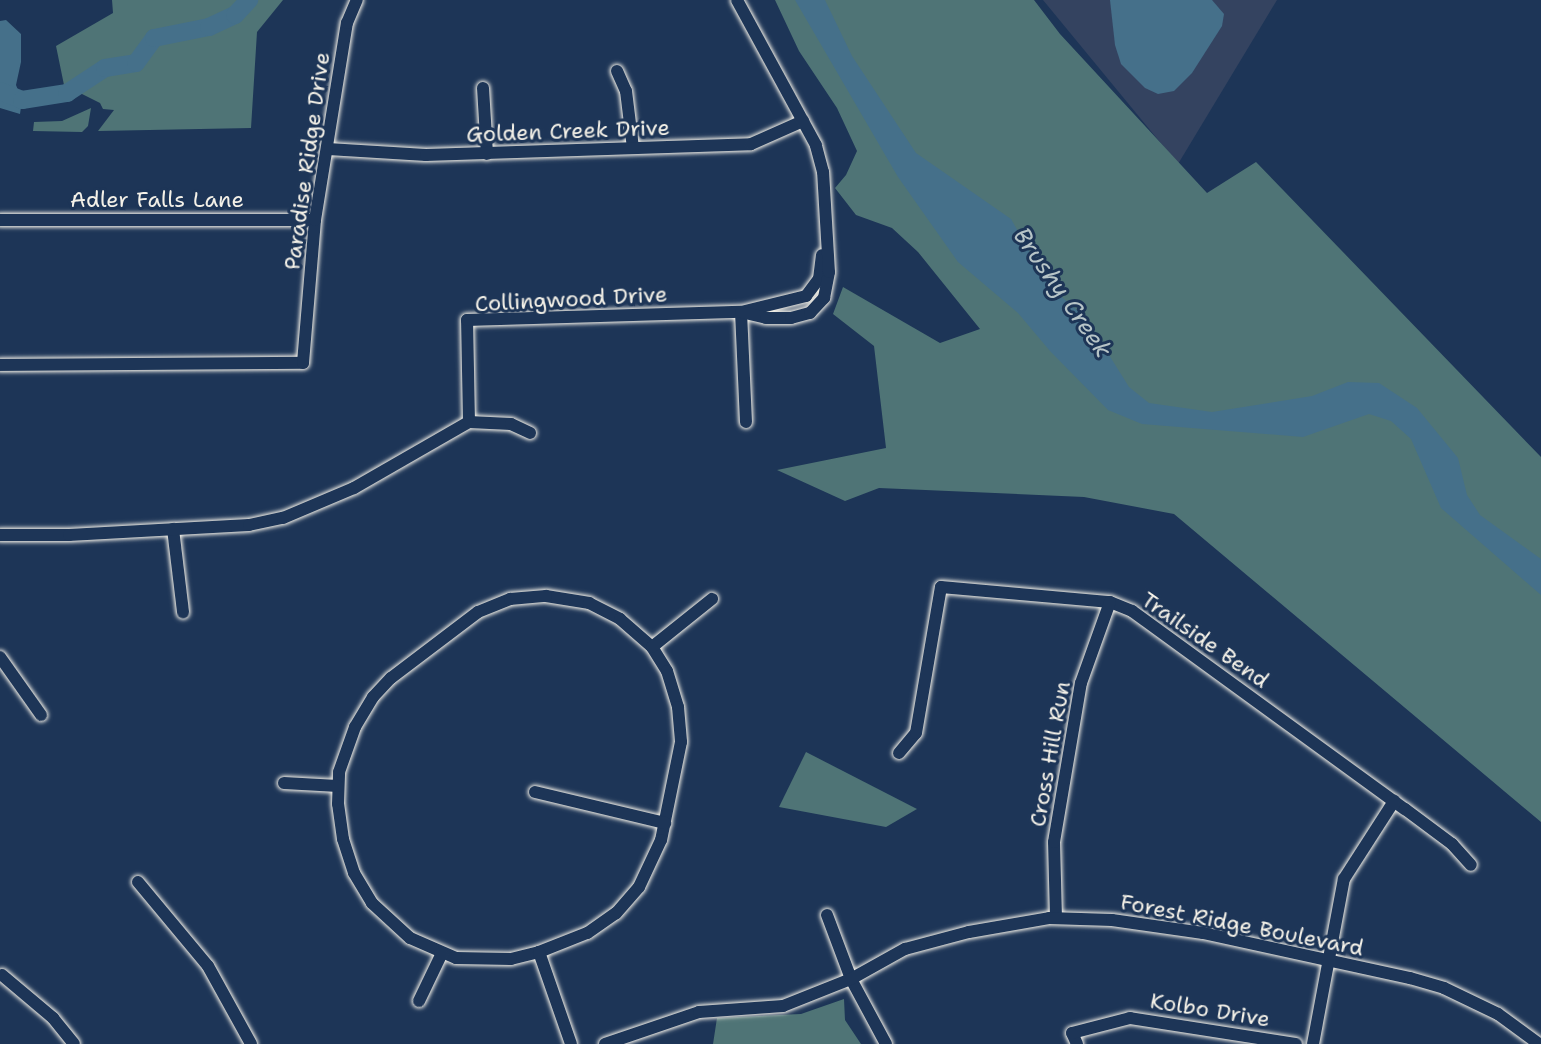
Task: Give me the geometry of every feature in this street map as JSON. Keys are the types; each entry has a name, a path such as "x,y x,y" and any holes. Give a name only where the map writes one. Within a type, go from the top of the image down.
{"street":[{"name":"Paradise Ridge Drive","path":"0,365 303,363 315,220 347,23 357,0"},
{"name":"Collingwood Drive","path":"469,422 467,320 741,312 806,296 819,279 825,228 823,172 816,145 737,0"},
{"path":"617,71 631,120 633,148"},
{"path":"483,88 487,154"},
{"name":"Golden Creek Drive","path":"328,149 426,155 751,144 803,121"},
{"name":"Adler Falls Lane","path":"0,220 315,220"},
{"path":"741,312 746,422"},
{"path":"0,535 249,525 315,506 469,422 511,424 530,433"},
{"path":"173,529 183,612"},
{"name":"Trailside Bend","path":"899,753 916,733 941,587 1110,602 1132,611 1394,801 1452,844 1471,865"},
{"path":"528,596 572,599 620,619 652,647 674,689 681,725 679,758 665,823 649,872 628,901 587,933 539,952 492,961 442,953 396,928 363,888 343,839 338,786 348,742 373,697 391,678 462,621 494,605 528,596"},
{"path":"652,647 712,599"},
{"name":"Cross Hill Run","path":"1056,918 1056,828 1081,683 1110,602"},
{"path":"0,657 41,715"},
{"path":"284,783 338,786"},
{"path":"535,792 665,823"},
{"path":"1313,1044 1344,879 1394,801"},
{"path":"138,882 208,966 251,1044"},
{"path":"827,915 851,979 886,1044"},
{"name":"Forest Ridge Boulevard","path":"605,1044 699,1012 783,1006 851,979 905,949 969,932 1056,918 1112,920 1203,933 1444,988 1498,1014 1539,1044"},
{"path":"539,952 571,1044"},
{"path":"419,1001 442,953"},
{"path":"2,975 43,1009 74,1044"},
{"name":"Kolbo Drive","path":"1074,1039 1130,1018 1296,1044"}],"shaded area":[{"path":"795,0 825,0 852,56 916,153 1011,219 1049,286 1086,318 1129,387 1149,403 1212,412 1312,396 1348,382 1379,383 1417,408 1458,458 1467,495 1480,515 1541,559 1541,595 1441,508 1411,439 1391,421 1369,414 1303,437 1142,424 1108,410 1018,313 958,262 898,177"},
{"path":"1043,0 1277,0 1178,164"},
{"path":"1110,0 1212,0 1224,14 1222,26 1192,73 1174,91 1158,94 1145,88 1121,64 1115,45"},
{"path":"6,20 21,34 21,62 16,85 22,100 20,114 0,108 0,21"}],"green space":[{"path":"112,0 283,0 257,32 251,128 98,131 114,110 103,109 100,103 64,85 56,46 113,13"},
{"path":"775,0 1034,0 1060,34 1207,193 1256,162 1541,457 1541,822 1174,514 1084,497 879,488 845,501 777,470 886,448 874,346 833,314 843,287 940,343 980,329 918,252 892,228 856,215 835,188 846,175 857,151 837,108 799,51"},
{"path":"91,108 88,126 82,132 33,131 34,122 62,121"},
{"path":"806,752 917,809 886,827 779,807"},
{"path":"844,999 845,1020 861,1044 713,1044 717,1018 801,1014"}],"waterway":[{"path":"0,91 22,100 67,93 105,68 136,63 154,38 209,27 235,15 249,0"}],"water label":[{"name":"Brushy Creek","path":"1062,293"}]}
